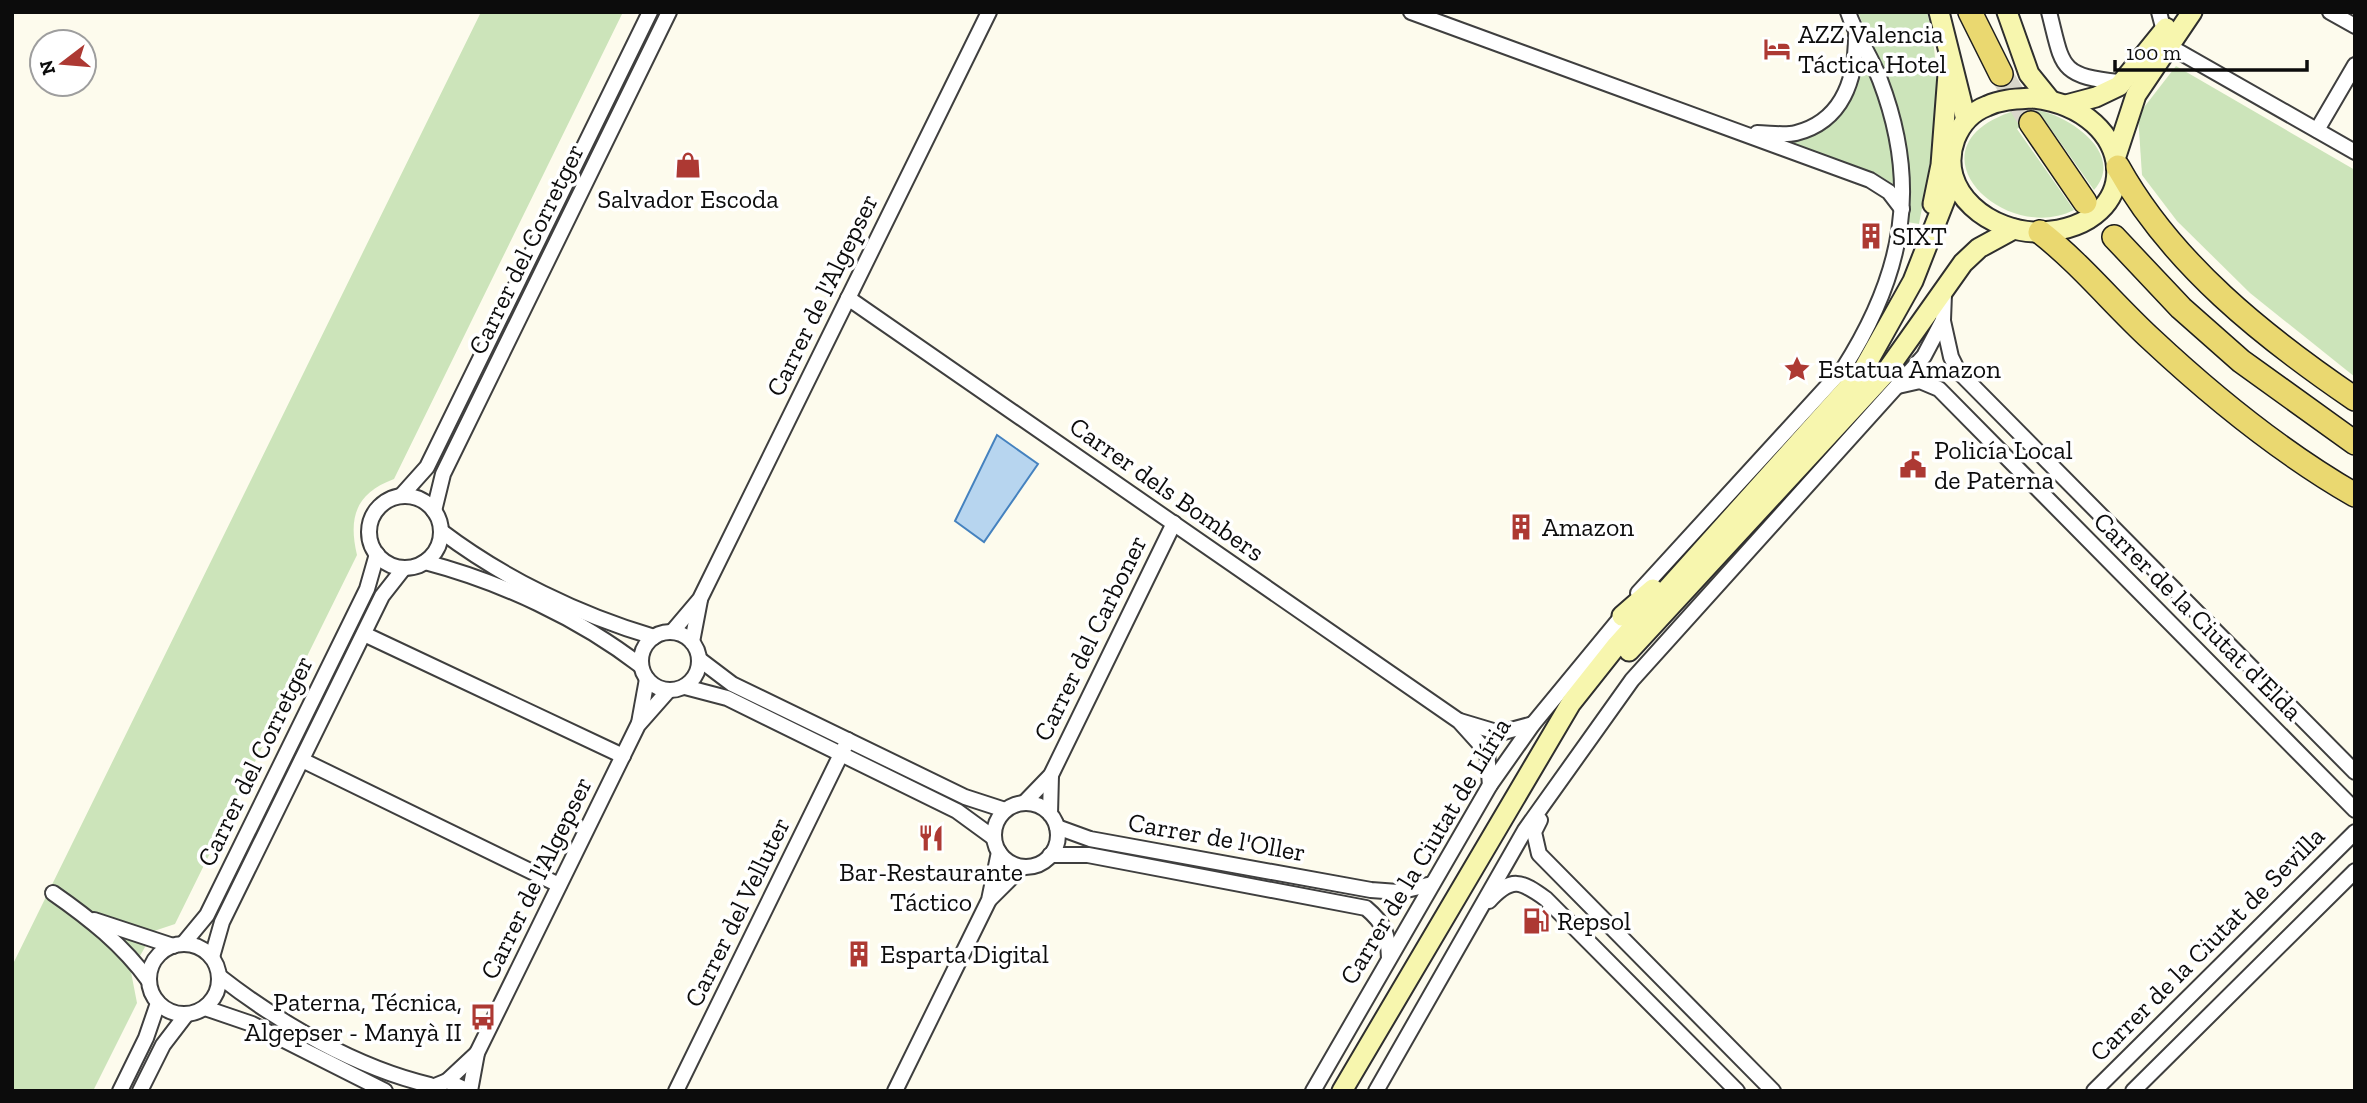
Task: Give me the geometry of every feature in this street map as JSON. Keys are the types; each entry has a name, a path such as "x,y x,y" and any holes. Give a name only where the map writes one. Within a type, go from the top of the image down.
{"main road":[{"path":"1970,12 2001,74"},
{"path":"2031,123 2085,202"},
{"path":"2117,162 2153,224 2208,283 2355,399"},
{"path":"2114,237 2181,308 2241,361 2355,443"},
{"path":"2049,239 2077,261 2150,338 2209,390 2326,479 2355,497"}],"street":[{"name":"Carrer del Corretger","path":"401,496 427,467 650,12"},
{"name":"Carrer del Corretger","path":"434,511 443,474 669,12"},
{"name":"Carrer de l'Algepser","path":"700,599 989,12"},
{"path":"1411,12 1870,180 1889,192 1902,209"},
{"name":"Carrer de la Ciutat de Llíria","path":"1312,1091 1490,785 1534,724 1640,591 1843,369 1864,335 1892,272 1902,209 1902,168 1897,128 1880,77 1848,12"},
{"path":"1939,12 1949,61 1966,120"},
{"path":"2007,12 2020,54 2036,83 2058,103 2097,125 2108,138 2117,162"},
{"path":"2049,12 2063,65 2074,73 2122,81"},
{"path":"2049,239 2014,229 1978,213 1963,198 1953,179 1951,161 1953,143 1966,120 1987,106 2002,101 2058,103 2112,91 2178,12"},
{"path":"1944,294 1978,263 2007,246 2049,239 2099,209 2113,191 2117,162 2136,95 2164,30 2192,12"},
{"path":"2330,12 2355,26"},
{"path":"2164,30 2355,152"},
{"path":"1744,132 1793,134 1828,117 1841,104 1849,89 1856,57 1856,33"},
{"path":"1923,253 1941,165 1949,61"},
{"path":"2317,130 2355,65"},
{"path":"2036,83 2076,90 2122,81"},
{"name":"Carrer de la Ciutat de Llíria","path":"1342,1091 1571,703 1617,645 1862,372 1913,281 1953,179"},
{"name":"Carrer de la Ciutat de Llíria","path":"1541,752 1588,696 1883,376 1944,294 1963,263 1979,248 2014,229"},
{"name":"Carrer de la Ciutat de Llíria","path":"1376,1091 1525,830 1557,784 1632,680 1924,356 1943,320 1944,294"},
{"name":"Carrer dels Bombers","path":"848,298 1459,720 1487,752 1490,785"},
{"name":"Carrer de la Ciutat d'Elda","path":"1943,320 1951,357 1966,380 2355,772"},
{"path":"1948,398 1950,390 1966,380"},
{"name":"Carrer de la Ciutat d'Elda","path":"1898,386 1920,381 1939,389 2355,810"},
{"path":"1622,616 1665,579 1763,480"},
{"path":"425,562 439,543 441,531 434,511 420,499 401,496 384,503 372,517 369,536 377,554 384,561 404,568 425,562 472,574 606,639 668,691"},
{"name":"Carrer del Carboner","path":"1024,803 1051,775 1174,523"},
{"path":"441,531 480,561 612,625 654,637 672,632 700,599"},
{"name":"Carrer del Corretger","path":"178,945 207,915 367,589 377,554"},
{"name":"Carrer del Corretger","path":"212,957 222,922 382,596 404,568"},
{"path":"700,599 692,642 699,659 732,684 965,797 1005,810 1024,803 1034,804 1053,820 1055,847 1050,855 1042,862 1022,867 989,900"},
{"path":"672,632 692,642"},
{"path":"364,634 623,756"},
{"path":"638,725 644,649 654,637"},
{"path":"685,687 696,675 699,659"},
{"path":"638,725 668,691 685,687 727,698 957,811 994,838"},
{"name":"Carrer dels Bombers","path":"1459,720 1500,733 1534,724"},
{"name":"Carrer de l'Algepser","path":"477,1053 638,725"},
{"path":"841,754 848,740"},
{"name":"Carrer del Velluter","path":"676,1091 841,754"},
{"path":"302,760 559,885"},
{"name":"Carrer del Carboner","path":"1051,775 1053,820"},
{"path":"1557,784 1534,832 1534,844 1539,854 1773,1091"},
{"path":"1005,810 995,828 994,838 999,852 1013,864 1022,867"},
{"name":"Carrer de l'Oller","path":"1053,820 1090,839 1371,890 1398,892 1432,884"},
{"name":"Carrer de la Ciutat de Sevilla","path":"2094,1091 2355,832"},
{"path":"895,1091 989,900 999,852"},
{"name":"Carrer de l'Oller","path":"1050,855 1087,855 1366,908"},
{"name":"Carrer de la Ciutat de Sevilla","path":"2133,1091 2355,871"},
{"path":"1479,912 1501,888 1515,883 1528,886 1546,899 1583,935 1737,1091"},
{"path":"1371,890 1366,908 1380,920 1388,933 1389,958"},
{"path":"52,893 89,918 131,956 149,981 158,1003 166,1010 186,1015"},
{"path":"1583,935 1602,917"},
{"path":"89,918 178,945 204,950 212,957 219,976 219,988 205,1008 186,1015 163,1045 140,1091"},
{"path":"149,981 155,960 178,945"},
{"path":"219,976 260,1009 390,1076 427,1088 447,1081 477,1053"},
{"path":"120,1091 146,1038 158,1003"},
{"path":"205,1008 252,1024 385,1091"},
{"path":"447,1081 470,1091 477,1053"}],"green space":[{"path":"481,12 623,12 394,479 371,491 358,508 354,529 357,555 175,924 154,931 131,972 137,1003 93,1091 12,1091 12,966"},
{"path":"1858,12 1927,12 1933,39 1937,92 1933,145 1919,224 1907,222 1907,191 1901,138 1888,90"},
{"path":"1863,62 1878,88 1883,104 1895,185 1880,176 1788,142 1839,114 1851,99"},
{"path":"2176,66 2355,170 2355,377 2250,293 2177,221 2142,175 2138,115"},
{"path":"2017,110 2038,110 2070,123 2092,142 2100,153 2102,177 2094,190 2041,115 2017,129 2074,210 2046,217 2019,214 1994,203 1975,187 1965,167 1967,145 1983,126"}],"water":[{"path":"997,435 1038,464 984,542 955,521"}],"tunnel":[{"path":"2001,74 2031,123"}],"place":[{"name":"AZZ Valencia Táctica Hotel","path":"1777,49"},
{"name":"Salvador Escoda","path":"688,165"},
{"name":"SIXT","path":"1871,236"},
{"name":"Estatua Amazon","path":"1797,369"},
{"name":"Policía Local de Paterna","path":"1913,465"},
{"name":"Amazon","path":"1521,527"},
{"name":"Bar-Restaurante Táctico","path":"931,838"},
{"name":"Repsol","path":"1536,921"},
{"name":"Esparta Digital","path":"859,954"},
{"name":"Paterna, Técnica, Algepser - Manyà II","path":"483,1017"}]}
